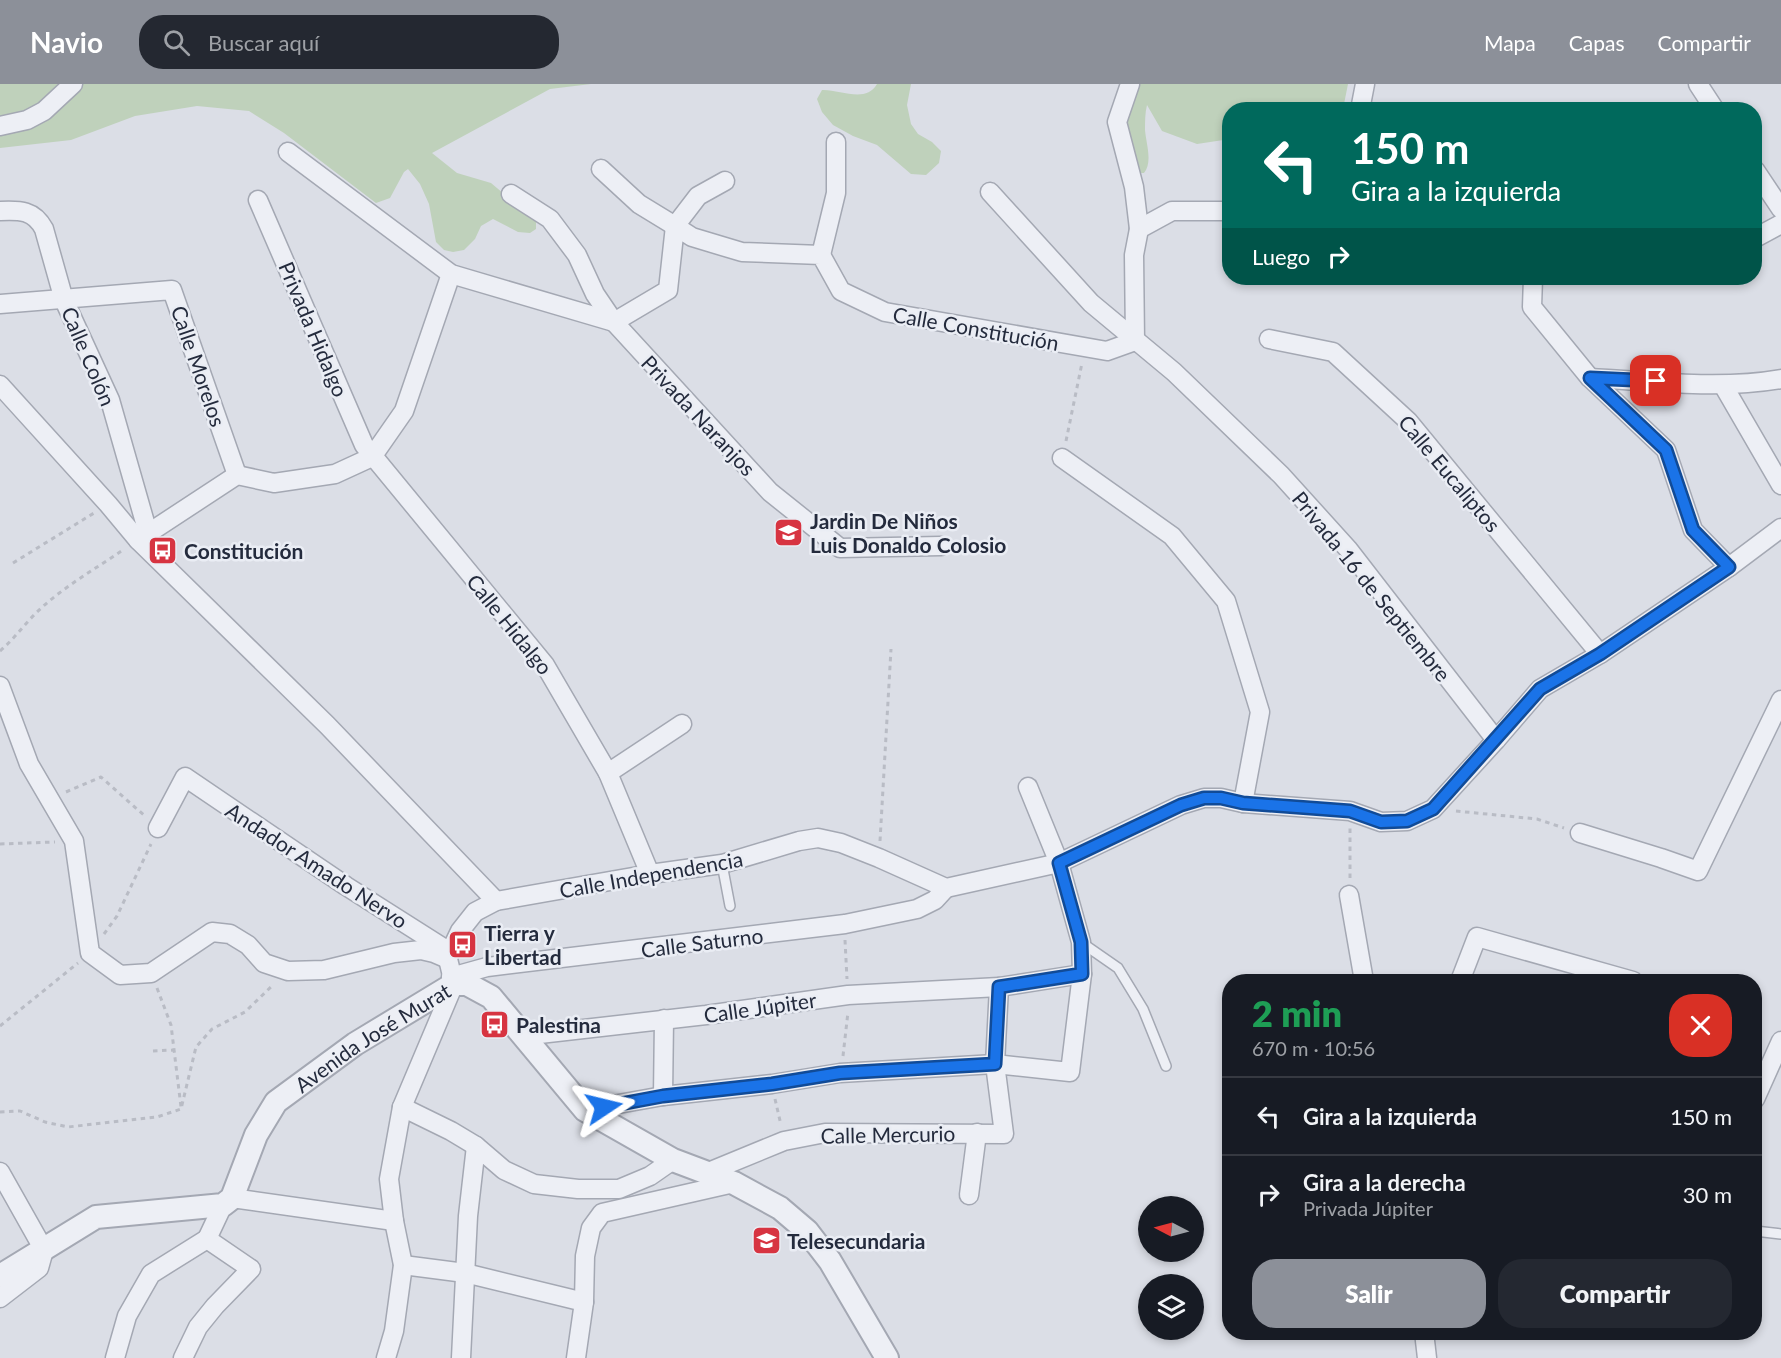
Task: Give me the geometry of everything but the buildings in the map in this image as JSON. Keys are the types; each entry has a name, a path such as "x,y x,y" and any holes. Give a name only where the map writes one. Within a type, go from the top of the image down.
{"street":[{"path":"0,126 27,120 44,111 73,84"},
{"path":"1130,84 1117,122 1134,187 1139,229 1134,255 1135,341"},
{"path":"1362,102 1365,84"},
{"path":"1698,84 1710,102"},
{"path":"601,169 639,204 692,237 742,252 821,255 836,193 836,142"},
{"path":"288,152 451,274 614,322 668,290 675,226 698,196 725,181"},
{"path":"1762,180 1781,209"},
{"name":"Privada 16 de Septiembre","path":"990,192 1090,303 1182,380 1296,491 1348,549 1496,740"},
{"name":"Privada Naranjos","path":"511,194 550,219 577,255 595,294 614,322 770,492 840,548 941,546"},
{"name":"Privada Hidalgo","path":"258,200 364,446 372,457"},
{"name":"Calle Colón","path":"0,211 13,210 29,213 38,218 44,229 64,300 110,400 143,537"},
{"path":"1139,229 1172,212 1222,211"},
{"path":"1762,234 1781,224"},
{"name":"Calle Constitución","path":"821,255 841,291 885,312 1107,351 1135,341"},
{"path":"143,537 237,475 274,483 335,474 372,457 404,411 451,274"},
{"path":"1533,285 1532,307 1590,378 1666,450 1693,530 1729,567"},
{"name":"Calle Morelos","path":"64,300 172,290 237,475"},
{"path":"0,304 64,300"},
{"name":"Calle Eucaliptos","path":"1269,339 1333,352 1408,421 1600,654"},
{"path":"1590,378 1722,385 1781,380"},
{"path":"0,385 108,504 327,725 496,901 475,912 460,931 451,968 402,1107 389,1179 394,1221 404,1265 394,1331 386,1358"},
{"path":"1722,385 1781,485"},
{"name":"Calle Hidalgo","path":"372,457 545,665 608,773 650,874"},
{"path":"1062,458 1172,536 1226,601 1260,712 1243,803"},
{"path":"946,888 1059,863 1181,805 1204,798 1350,811 1381,822 1407,821 1433,809 1540,689 1600,654 1729,567 1781,528"},
{"path":"0,686 29,764 74,842 90,954 120,975 151,973 212,932 230,934 248,945 264,963 288,971 324,970 394,953 421,950 434,953 451,968"},
{"path":"1580,833 1698,871 1781,700"},
{"path":"608,773 682,724"},
{"name":"Andador Amado Nervo","path":"158,828 185,777 346,886 451,968"},
{"path":"585,1110 663,1096 772,1084 840,1073 995,1064 1070,1072 1082,974 1081,942 1059,863 1028,787"},
{"name":"Calle Independencia","path":"496,901 722,864 799,841 818,838 841,843 946,888"},
{"name":"Calle Saturno","path":"451,968 487,967 845,924 917,909 934,900 946,888"},
{"path":"1349,895 1363,974"},
{"path":"1463,974 1477,937 1607,974"},
{"name":"Avenida José Murat","path":"228,1201 256,1135 276,1102 355,1044 451,968 467,984 491,997 585,1110 673,1160 734,1183 780,1208 807,1231 830,1261 887,1358"},
{"name":"Calle Júpiter","path":"522,1036 706,1015 848,995 999,987 1082,974"},
{"path":"995,1064 999,987"},
{"path":"663,1096 664,1019"},
{"path":"1762,1083 1781,1041"},
{"name":"Calle Mercurio","path":"706,1173 784,1141 825,1133 1004,1134 995,1064"},
{"path":"402,1107 451,1131 476,1146 504,1170 534,1184 578,1189 619,1189 650,1176 673,1160"},
{"path":"969,1195 977,1133"},
{"path":"461,1358 468,1216 476,1146"},
{"path":"0,1172 44,1250 39,1268 0,1298"},
{"path":"576,1358 584,1302 585,1256 591,1228 602,1213 734,1183"},
{"path":"0,1276 96,1217 228,1201 394,1221"},
{"path":"115,1358 128,1317 151,1274 207,1239 228,1201"},
{"path":"183,1358 198,1328 215,1306 251,1269 207,1239"},
{"path":"404,1265 465,1273 584,1302"},
{"path":"1425,1340 1428,1358"}],"lane":[{"path":"722,864 730,906"},
{"path":"1081,942 1118,968 1143,1009 1166,1066"},
{"path":"1762,1232 1781,1234"}],"path":[{"path":"1062,458 1085,348"},
{"path":"13,563 108,504"},
{"path":"0,651 12,641 36,612 143,537"},
{"path":"879,858 891,649"},
{"path":"0,1026 90,954 117,915 158,828 101,777 51,799"},
{"path":"1433,809 1537,819 1580,833"},
{"path":"1349,895 1350,811"},
{"path":"0,844 74,842"},
{"path":"840,1073 847,1030 845,924"},
{"path":"181,1109 196,1047 212,1029 245,1012 288,971"},
{"path":"151,973 171,1025 181,1109"},
{"path":"153,1051 174,1050"},
{"path":"772,1084 784,1141"},
{"path":"0,1112 20,1111 45,1122 68,1126 157,1117 181,1109"}],"green space":[{"path":"0,84 591,84 550,89 432,153 457,173 491,183 536,221 536,229 530,233 518,232 493,219 481,226 475,239 464,250 453,252 444,250 436,242 429,204 420,184 408,169 404,172 390,198 376,203 284,133 249,111 197,106 135,116 71,140 0,148"},
{"path":"877,84 911,84 907,105 911,124 918,134 932,142 941,151 939,163 926,175 911,174 877,145 833,125 822,112 817,99 822,90 859,94 872,90"},
{"path":"1133,84 1348,84 1344,102 1222,102 1222,140 1197,144 1162,131 1147,105 1145,130 1148,163 1144,173 1139,173 1126,140"}],"place":[{"name":"Jardin De Niños Luis Donaldo Colosio","path":"789,532"},
{"name":"Constitución","path":"163,550"},
{"name":"Tierra y Libertad","path":"463,944"},
{"name":"Palestina","path":"495,1024"},
{"name":"Telesecundaria","path":"766,1240"}],"route":[{"path":"604,1107 663,1096 772,1084 840,1073 995,1064 999,987 1082,974 1081,942 1059,863 1181,805 1204,798 1350,811 1381,822 1407,821 1433,809 1540,689 1600,654 1729,567 1693,530 1666,450 1590,378 1656,381"}]}
